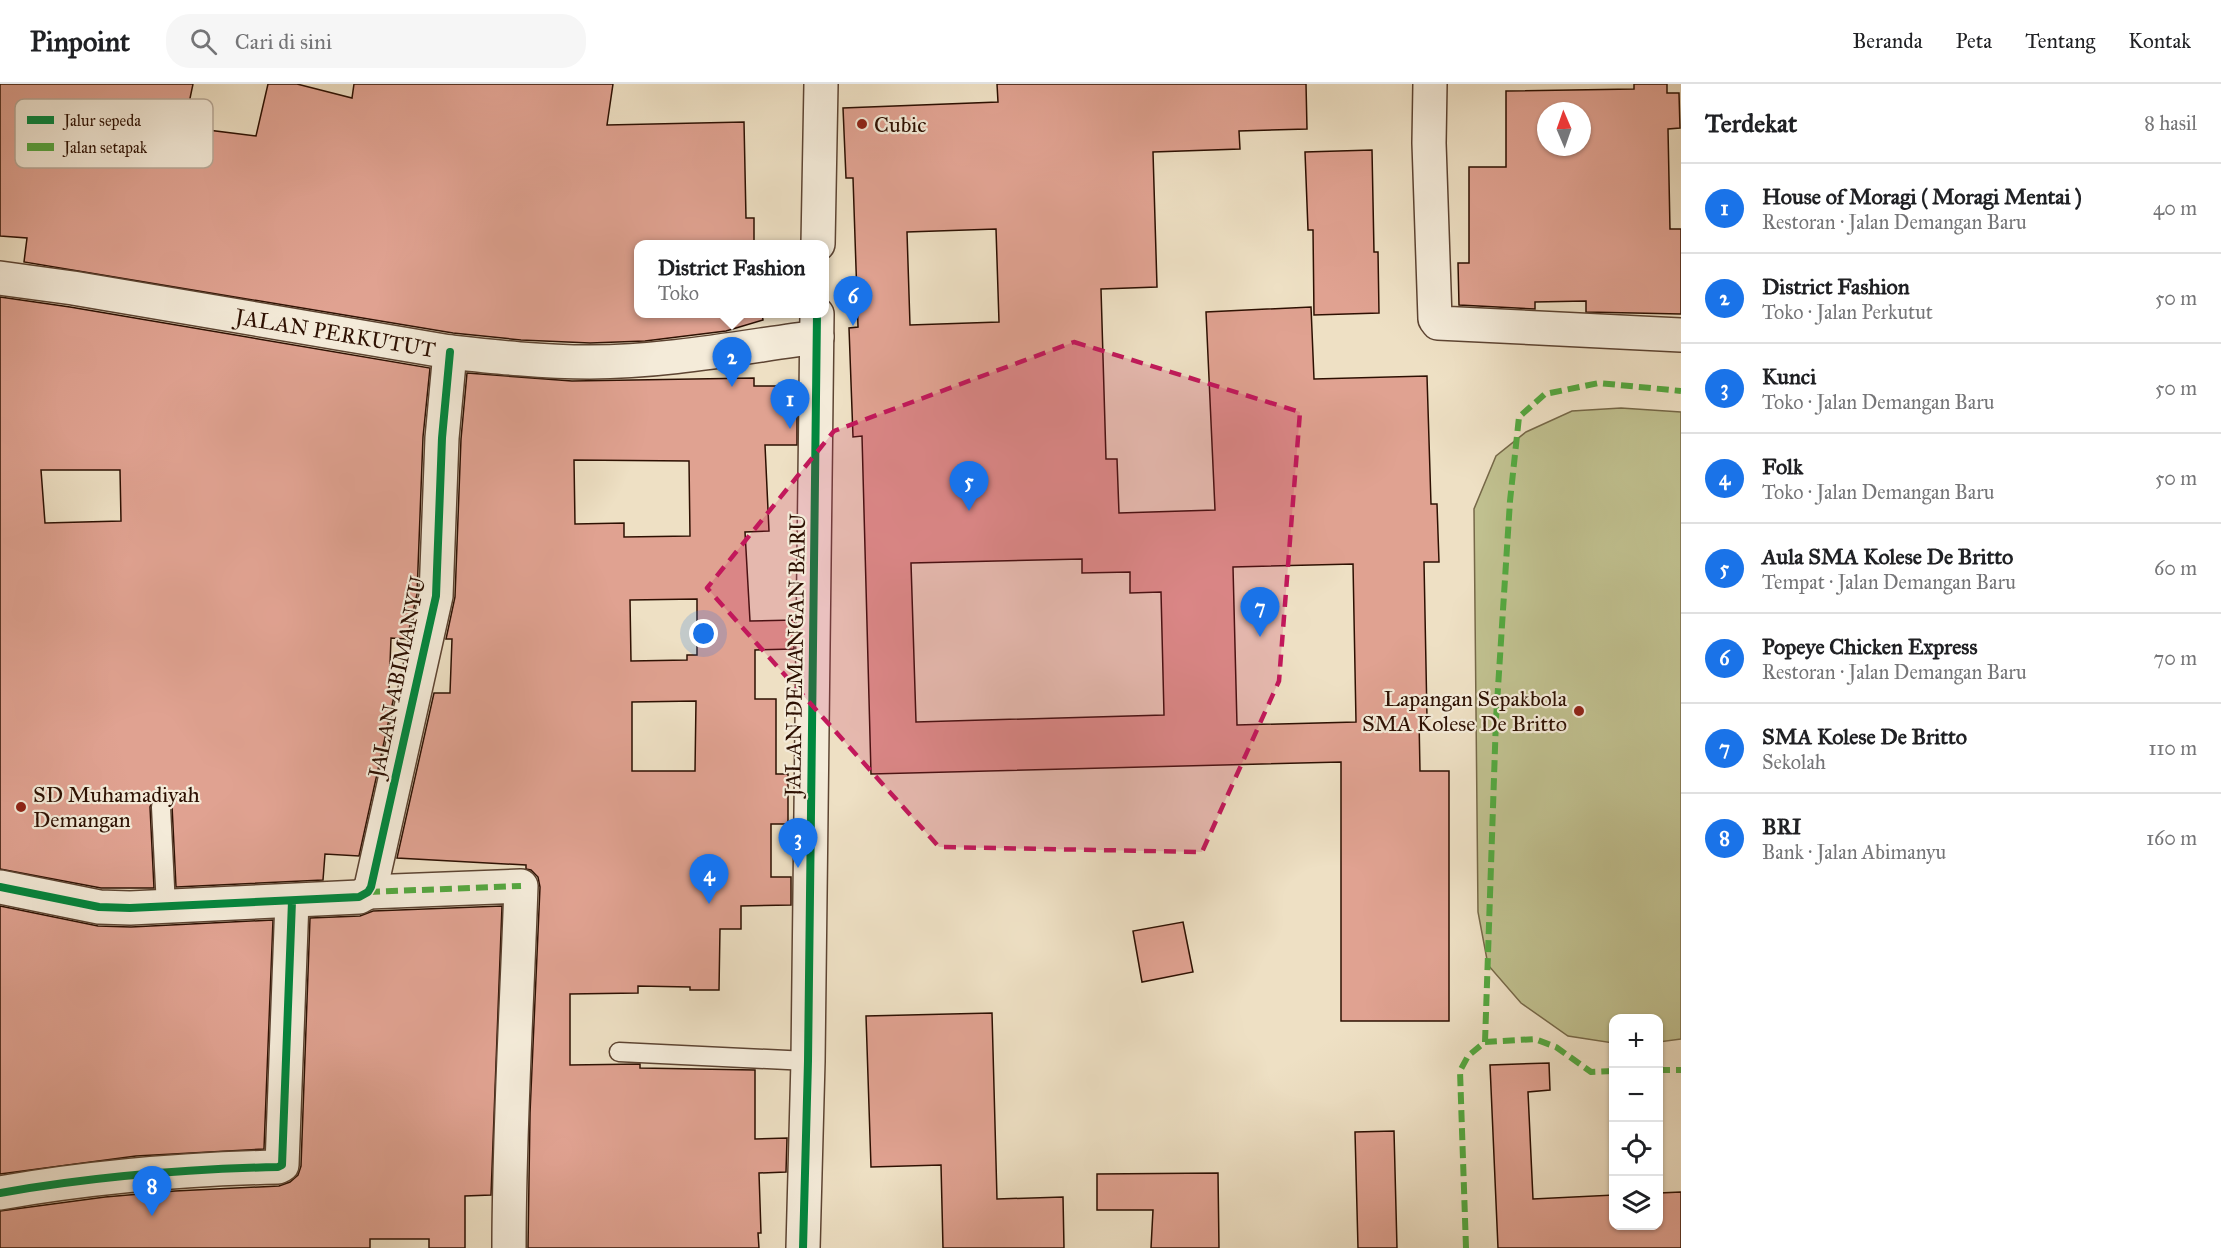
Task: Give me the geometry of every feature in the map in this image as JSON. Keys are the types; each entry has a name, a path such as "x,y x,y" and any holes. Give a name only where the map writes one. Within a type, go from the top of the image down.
{"street":[{"path":"818,240 821,84"},
{"path":"1430,84 1435,319 1438,323 1681,335"},
{"name":"JALAN PERKUTUT","path":"0,278 73,288 450,352 511,359 592,362 652,358 817,326"},
{"name":"JALAN DEMANGAN BARU","path":"803,1248 808,1061 817,326"},
{"name":"JALAN ABIMANYU","path":"368,892 414,701 436,596 442,438 450,352"},
{"path":"0,887 99,907 166,907 359,897 368,892 521,886 518,999 509,1162 508,1248"},
{"path":"0,1193 207,1168 278,1167 282,1165 292,901"}],"lane":[{"path":"161,807 166,907"},
{"path":"619,1052 808,1061"}],"highlighted area":[{"path":"1074,342 1300,412 1279,681 1202,852 939,847 707,588 834,431"}],"green space":[{"name":"Lapangan Sepakbola SMA Kolese De Britto","path":"1621,408 1681,412 1681,1039 1663,1041 1663,1014 1609,1014 1609,1042 1568,1036 1521,1003 1488,965 1478,912 1474,509 1496,456 1526,432 1572,411"}],"building":[{"path":"0,84 193,84 190,99 15,99 15,168 213,168 213,131 256,136 268,84 297,84 352,98 354,84 613,84 607,125 744,122 746,218 754,218 754,240 634,240 634,318 763,318 763,320 726,331 645,341 590,343 521,340 453,333 24,262 27,238 0,236"},
{"path":"997,84 1306,84 1307,129 1239,131 1240,149 1153,152 1157,287 1101,289 1106,459 1117,459 1119,513 1215,510 1206,312 1311,307 1314,379 1427,376 1431,504 1437,504 1439,562 1424,562 1427,718 1419,718 1420,771 1449,771 1449,1021 1341,1021 1341,762 871,774 862,436 853,437 849,328 858,327 853,178 846,178 843,108 998,102","holes":["996,229 999,322 910,325 907,232","1082,559 1082,573 1130,572 1130,593 1161,592 1164,715 916,722 911,563","1353,564 1356,722 1237,725 1233,567"]},
{"path":"1634,84 1667,84 1667,93 1679,93 1680,128 1668,129 1670,229 1681,229 1681,314 1586,312 1586,301 1535,302 1535,309 1459,305 1458,263 1469,263 1469,167 1506,167 1506,91 1634,89"},
{"path":"1372,150 1374,252 1378,252 1379,313 1314,315 1313,230 1308,230 1305,152"},
{"path":"0,297 430,368 423,437 417,594 407,639 391,638 389,691 395,692 359,856 325,854 323,880 176,887 172,806 170,800 161,796 154,798 150,807 154,888 101,888 0,869","holes":["41,470 120,470 121,521 45,523"]},
{"path":"467,373 572,381 754,378 754,386 797,386 797,445 765,445 769,531 745,532 750,621 795,620 794,649 755,650 755,699 776,699 776,774 788,774 788,824 771,824 771,877 791,877 791,905 741,906 741,929 720,929 719,990 638,986 638,993 570,994 570,1065 640,1064 640,1068 755,1070 755,1139 787,1138 786,1172 759,1173 761,1233 758,1233 759,1248 528,1248 530,1113 540,887 538,877 531,870 526,869 526,865 397,858 434,693 450,693 452,639 446,639 455,597 461,439","holes":["574,460 689,461 690,536 624,537 624,523 575,524","697,599 697,655 687,655 687,660 631,661 630,600","696,701 695,771 632,771 632,702"]},
{"path":"0,906 98,926 131,927 273,920 264,1149 136,1156 0,1174"},
{"path":"502,906 491,1195 465,1196 465,1248 429,1248 429,1239 370,1239 370,1248 0,1248 0,1211 105,1197 279,1186 290,1182 298,1175 301,1166 310,918 360,916 373,911"},
{"path":"1183,922 1193,972 1142,982 1133,931"},
{"path":"992,1013 997,1199 1063,1197 1064,1248 943,1248 941,1165 871,1167 866,1016"},
{"path":"1549,1063 1550,1090 1528,1092 1533,1199 1609,1195 1609,1230 1663,1230 1663,1193 1681,1192 1681,1248 1498,1248 1490,1065"},
{"path":"1394,1131 1397,1248 1358,1248 1355,1132"},
{"path":"1218,1173 1219,1248 1151,1248 1153,1210 1097,1210 1097,1174"}],"marked path":[{"path":"1485,1042 1496,719 1510,501 1519,417 1545,394 1599,383 1681,391"},
{"path":"368,892 521,886"},
{"path":"1466,1248 1460,1071 1468,1056 1485,1042 1535,1039 1556,1047 1591,1072 1609,1071"},
{"path":"1663,1070 1681,1070"}],"cycle path":[{"path":"803,1248 808,1061 817,318"},
{"path":"0,887 99,907 130,908 359,897 368,892 371,887 436,596 442,438 450,352"},
{"path":"0,1193 69,1182 138,1175 282,1165 292,901"}],"place":[{"name":"Cubic","path":"862,124"},
{"name":"Popeye Chicken Express","path":"853,326"},
{"name":"District Fashion","path":"732,387"},
{"name":"House of Moragi ( Moragi Mentai )","path":"790,429"},
{"name":"Aula SMA Kolese De Britto","path":"969,511"},
{"name":"SMA Kolese De Britto","path":"1260,637"},
{"name":"Lapangan Sepakbola SMA Kolese De Britto","path":"1579,711"},
{"name":"SD Muhamadiyah Demangan","path":"21,807"},
{"name":"Kunci","path":"798,868"},
{"name":"Folk","path":"709,904"},
{"name":"BRI","path":"152,1216"}]}
